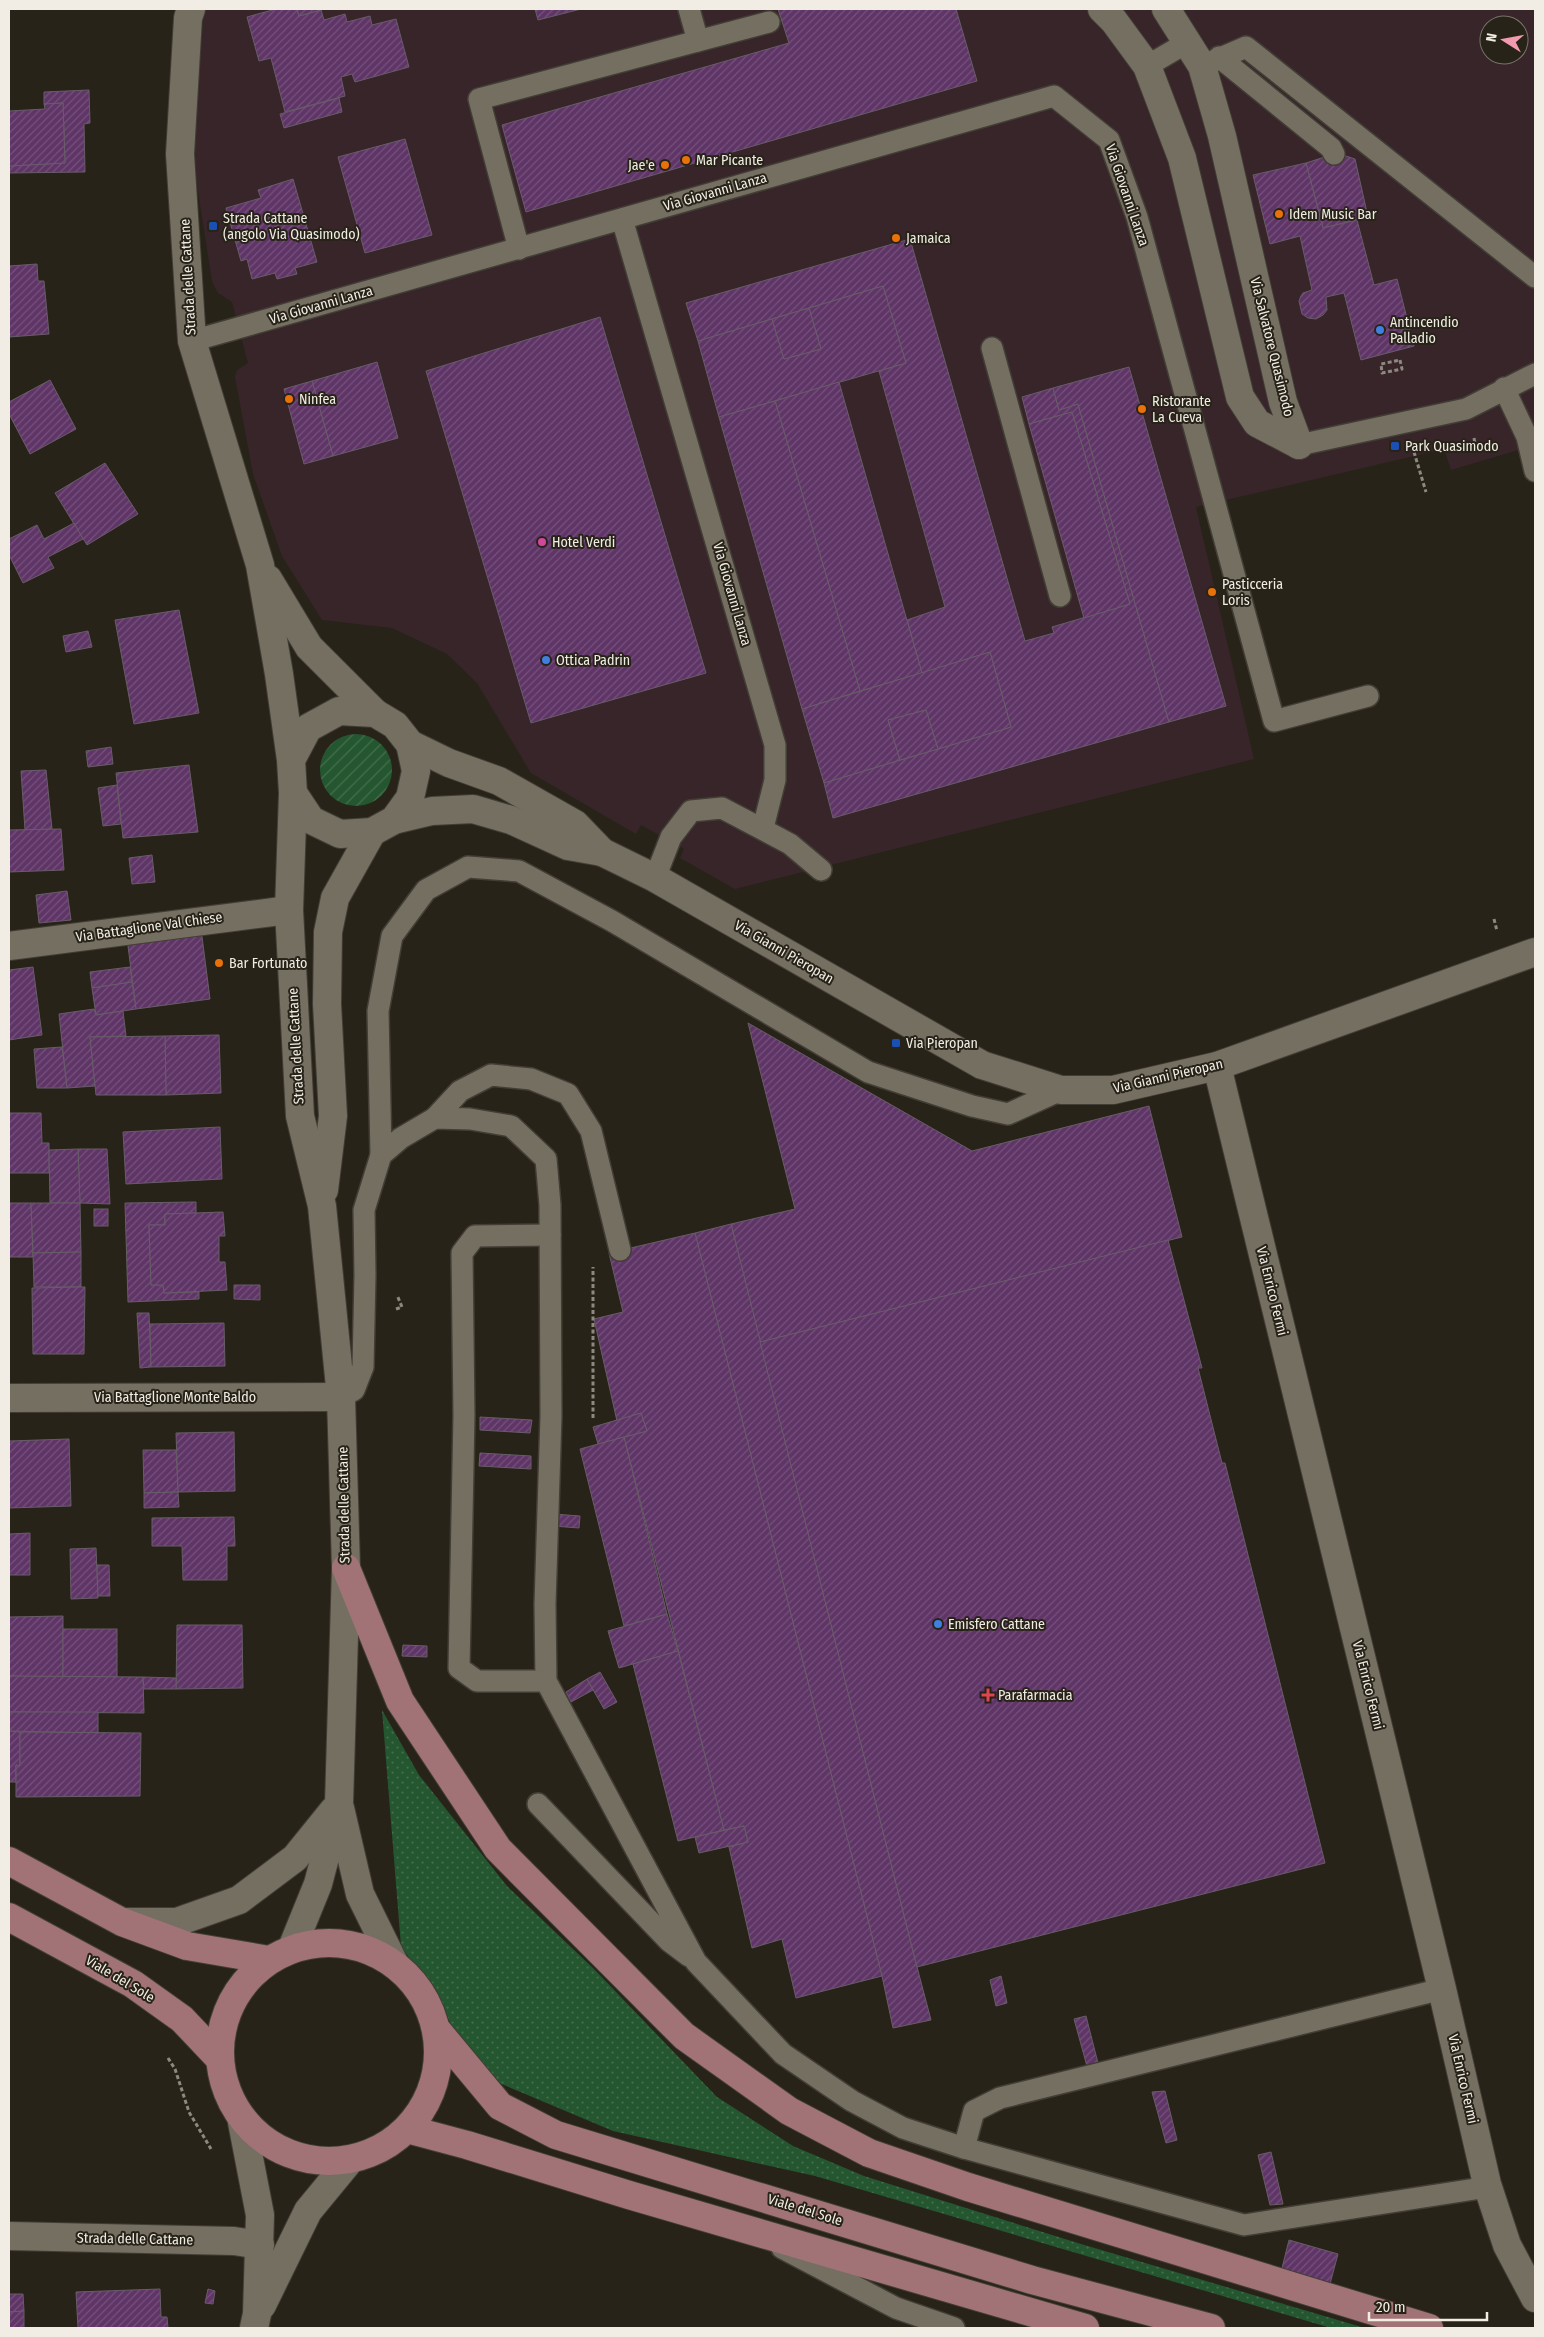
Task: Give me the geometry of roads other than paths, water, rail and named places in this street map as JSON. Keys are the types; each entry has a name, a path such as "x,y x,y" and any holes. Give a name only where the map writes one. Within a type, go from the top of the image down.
{"main road":[{"path":"346,1568 400,1701 498,1849 684,2036 789,2111 869,2153 968,2187 1429,2328"},
{"path":"9,1860 122,1922 187,1946 280,1954"},
{"name":"Viale del Sole","path":"9,1917 134,1984 182,2018 219,2058"},
{"name":"Viale del Sole","path":"327,1942 362,1947 394,1963 413,1981 427,2003 436,2029 439,2050 435,2079 421,2112 407,2129 377,2151 350,2160 325,2162 301,2158 278,2149 258,2136 241,2117 226,2090 219,2058 220,2035 227,2013 237,1993 251,1974 280,1954 327,1942"},
{"name":"Viale del Sole","path":"436,2029 500,2106 556,2135 1032,2280 1211,2328"},
{"path":"407,2129 1085,2328"}],"street":[{"name":"Strada delle Cattane","path":"191,9 188,18 180,154 192,342 260,565 279,674 291,760"},
{"name":"Via Salvatore Quasimodo","path":"1102,9 1114,21 1147,66 1182,158 1240,397 1257,423 1299,445"},
{"name":"Via Salvatore Quasimodo","path":"1166,9 1188,42 1211,62 1222,136 1283,402 1299,445"},
{"name":"Strada delle Cattane","path":"260,565 309,648 375,713"},
{"path":"339,711 375,713 396,725 410,744 416,771 410,798 383,826 340,834 312,820 293,793 291,760 308,728 339,711"},
{"name":"Via Gianni Pieropan","path":"410,744 448,763 499,781 575,824 602,852"},
{"name":"Strada delle Cattane","path":"280,1954 318,1884 339,1804 346,1568 341,1397 322,1206 300,1116 289,910 293,793"},
{"name":"Via Gianni Pieropan","path":"383,826 432,812 473,809 511,820 568,846 602,852 655,878 982,1065 1061,1090 1113,1090 1217,1066 1535,952"},
{"name":"Strada delle Cattane","path":"322,1206 333,1116 327,1004 328,932 335,898 383,826"},
{"name":"Via Battaglione Val Chiese","path":"9,946 289,910"},
{"name":"Via Enrico Fermi","path":"1217,1066 1442,1989 1487,2184 1507,2245 1535,2298"},
{"name":"Via Battaglione Monte Baldo","path":"9,1398 341,1397"},
{"name":"Strada delle Cattane","path":"339,1804 360,1894 394,1963"},
{"path":"122,1922 178,1922 239,1900 295,1858 339,1804"},
{"path":"241,2117 260,2215 256,2321"},
{"path":"256,2321 308,2211 350,2160"},
{"name":"Strada delle Cattane","path":"9,2236 234,2241 260,2245"}],"lane":[{"path":"689,9 698,41"},
{"path":"519,248 479,99 769,22"},
{"path":"1147,66 1188,42"},
{"path":"1211,62 1246,47 1535,276"},
{"path":"1211,62 1331,148 1334,154"},
{"name":"Via Giovanni Lanza","path":"192,342 1054,96 1109,140 1137,217 1274,722 1368,696"},
{"name":"Via Giovanni Lanza","path":"622,219 775,745 775,780 763,828"},
{"path":"992,348 1060,596"},
{"path":"1299,445 1466,409 1504,388 1535,374"},
{"path":"1504,388 1527,437 1535,471"},
{"path":"655,878 671,837 691,811 722,808 763,828 790,844 821,870"},
{"path":"341,1397 354,1390 364,1367 364,1210 382,1155 378,1011 392,936 426,890 468,867 519,871 612,920 868,1072 972,1106 1008,1114 1061,1090"},
{"path":"382,1155 401,1138 435,1118 460,1091 491,1075 531,1079 568,1094 591,1131 620,1250"},
{"path":"435,1118 470,1119 511,1126 546,1159 550,1234 551,1416 545,1604 546,1681 696,1962"},
{"path":"546,1681 477,1681 459,1668 464,1415 462,1253 475,1236 550,1234"},
{"path":"538,1804 670,1941 696,1962 783,2054 852,2101 903,2128 964,2148 1244,2225 1475,2189 1487,2184"},
{"path":"964,2148 974,2111 1000,2098 1442,1989"},
{"path":"739,2226 896,2308 954,2328"}],"place":[{"name":"Mar Picante","path":"686,160"},
{"name":"Jae'e","path":"665,165"},
{"name":"Idem Music Bar","path":"1279,214"},
{"name":"Strada Cattane (angolo Via Quasimodo)","path":"213,226"},
{"name":"Jamaica","path":"896,238"},
{"name":"Antincendio Palladio","path":"1380,330"},
{"name":"Ninfea","path":"289,399"},
{"name":"Ristorante La Cueva","path":"1142,409"},
{"name":"Park Quasimodo","path":"1395,446"},
{"name":"Hotel Verdi","path":"542,542"},
{"name":"Pasticceria Loris","path":"1212,592"},
{"name":"Ottica Padrin","path":"546,660"},
{"name":"Bar Fortunato","path":"219,963"},
{"name":"Via Pieropan","path":"896,1043"},
{"name":"Emisfero Cattane","path":"938,1624"},
{"name":"Parafarmacia","path":"988,1695"}]}
